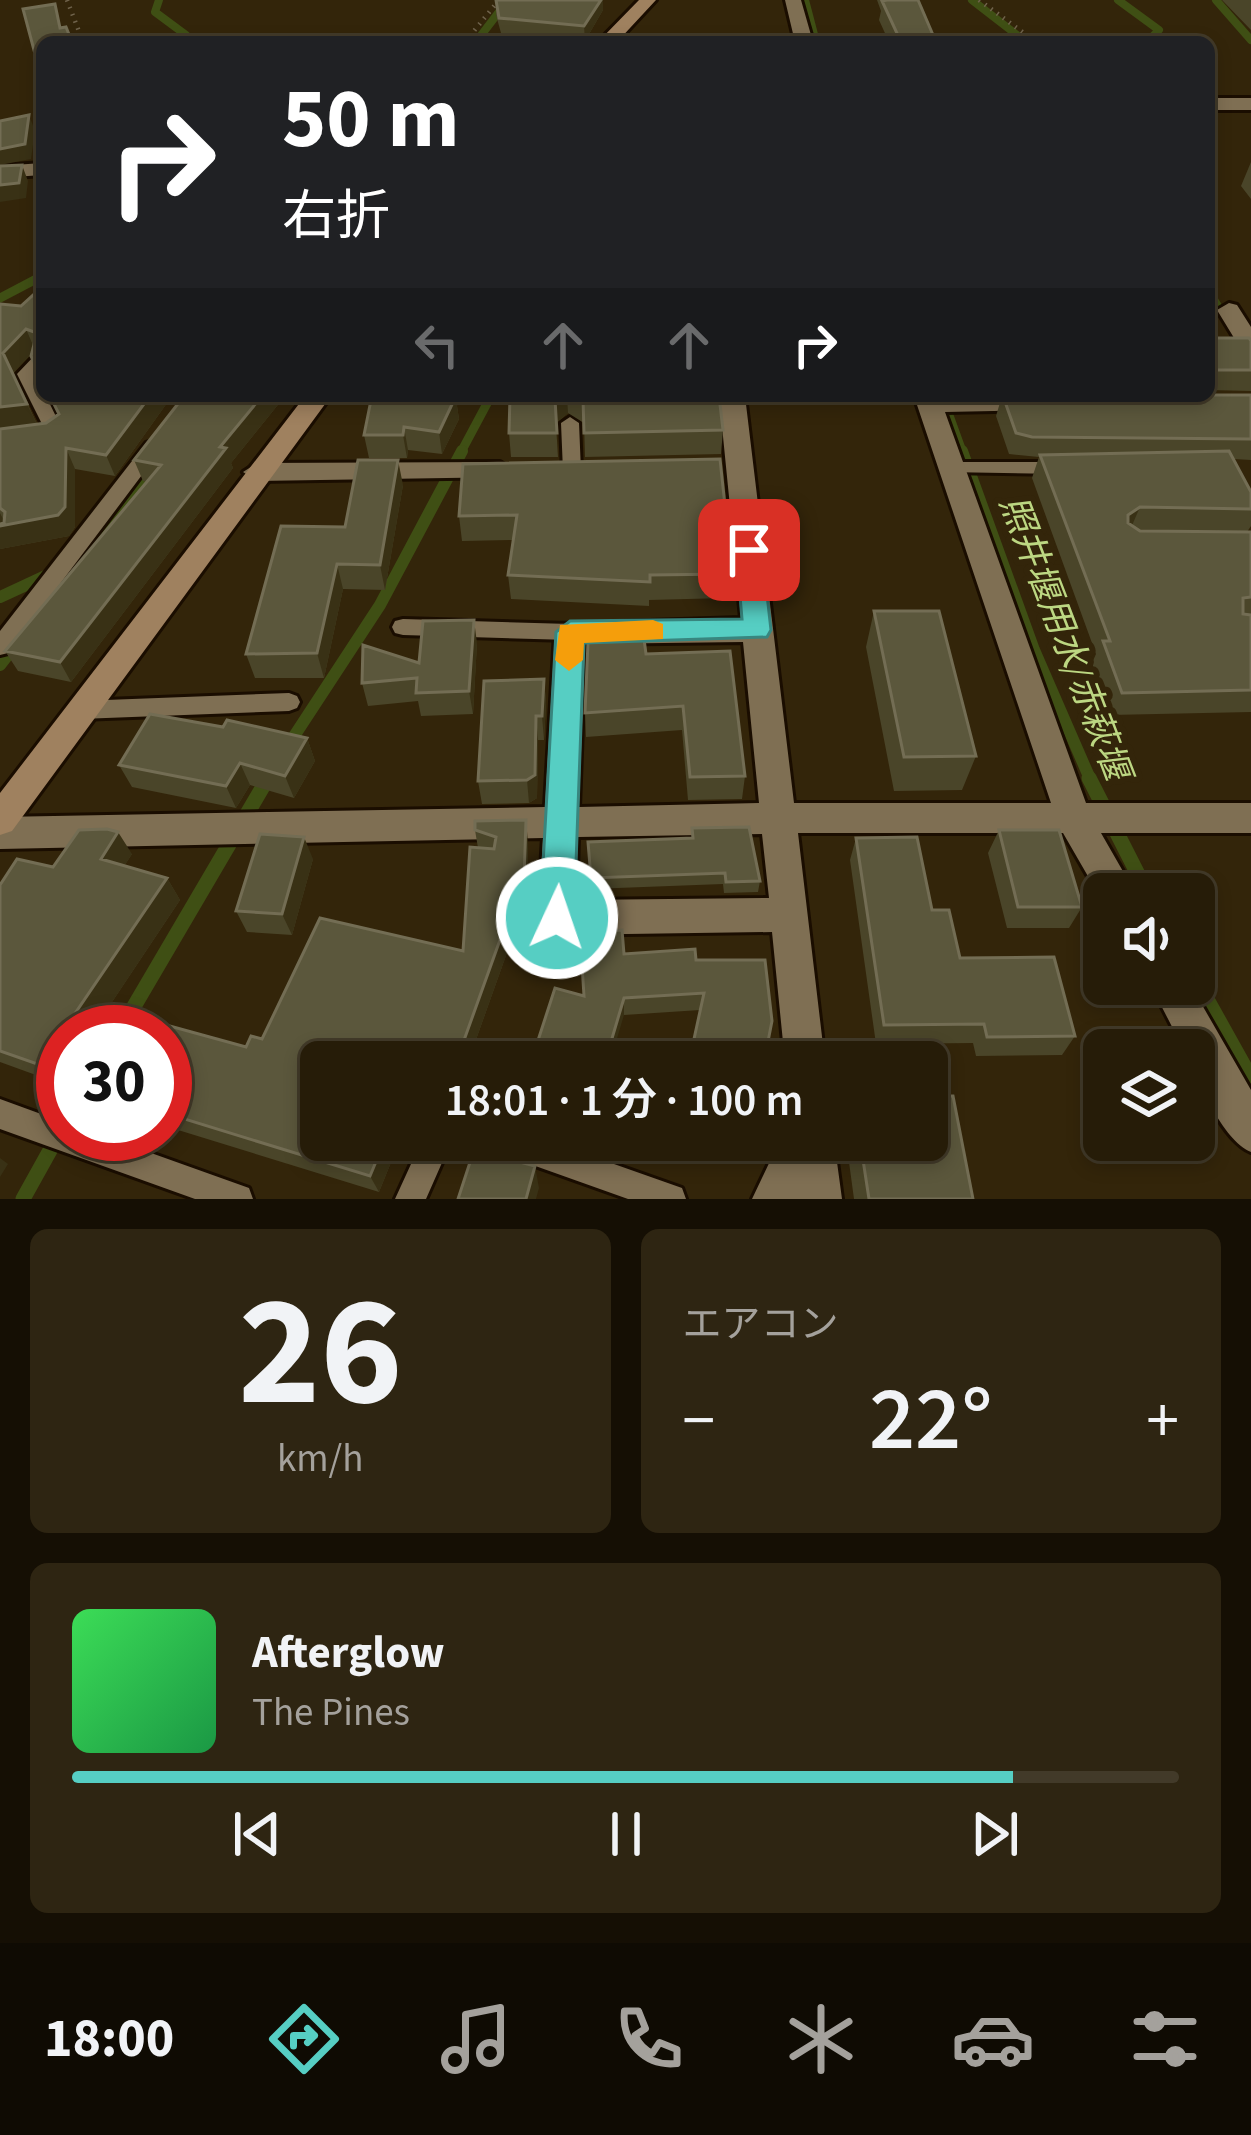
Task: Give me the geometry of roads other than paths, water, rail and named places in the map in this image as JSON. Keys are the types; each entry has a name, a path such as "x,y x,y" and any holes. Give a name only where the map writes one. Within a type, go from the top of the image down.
{"street":[{"path":"613,36 648,0"},
{"path":"793,0 802,36"},
{"path":"1215,104 1251,104"},
{"path":"0,172 36,169"},
{"path":"1229,310 1251,346"},
{"path":"0,820 313,402"},
{"path":"733,402 730,470 757,630 803,1041"},
{"path":"930,402 1075,821 1106,873"},
{"path":"998,402 1068,404"},
{"path":"257,472 560,471"},
{"path":"757,630 570,632 557,918 790,915"},
{"path":"0,833 777,818 1251,818"},
{"path":"1181,1005 1251,1131"},
{"path":"774,1199 793,1161"},
{"path":"816,1161 820,1199"}],"lane":[{"path":"36,364 26,374 36,394"},
{"path":"0,440 55,433 40,402"},
{"path":"0,647 174,420"},
{"path":"560,471 570,423"},
{"path":"952,468 1092,467"},
{"path":"403,627 570,632"},
{"path":"80,710 289,702"},
{"path":"0,1114 238,1199"},
{"path":"410,1199 427,1161"},
{"path":"563,1161 671,1199"}],"waterway":[{"path":"159,0 155,12 186,36"},
{"path":"481,36 508,0"},
{"name":"照井堰用水/赤萩堰","path":"805,0 814,36"},
{"path":"972,0 1018,36"},
{"path":"1118,0 1159,30 1153,36"},
{"path":"1216,0 1251,40"},
{"path":"0,298 36,279"},
{"path":"1215,302 1227,322"},
{"path":"460,454 488,402"},
{"name":"照井堰用水/赤萩堰","path":"944,402 963,454"},
{"path":"287,747 380,605 462,451"},
{"name":"照井堰用水/赤萩堰","path":"962,451 1034,650 1091,781"},
{"path":"74,571 153,468"},
{"path":"0,597 52,573"},
{"path":"0,665 17,643"},
{"path":"135,1005 268,778"},
{"name":"照井堰用水/赤萩堰","path":"1089,778 1137,873"},
{"name":"照井堰用水/赤萩堰","path":"1210,1005 1251,1078"},
{"path":"23,1199 44,1161"}]}
